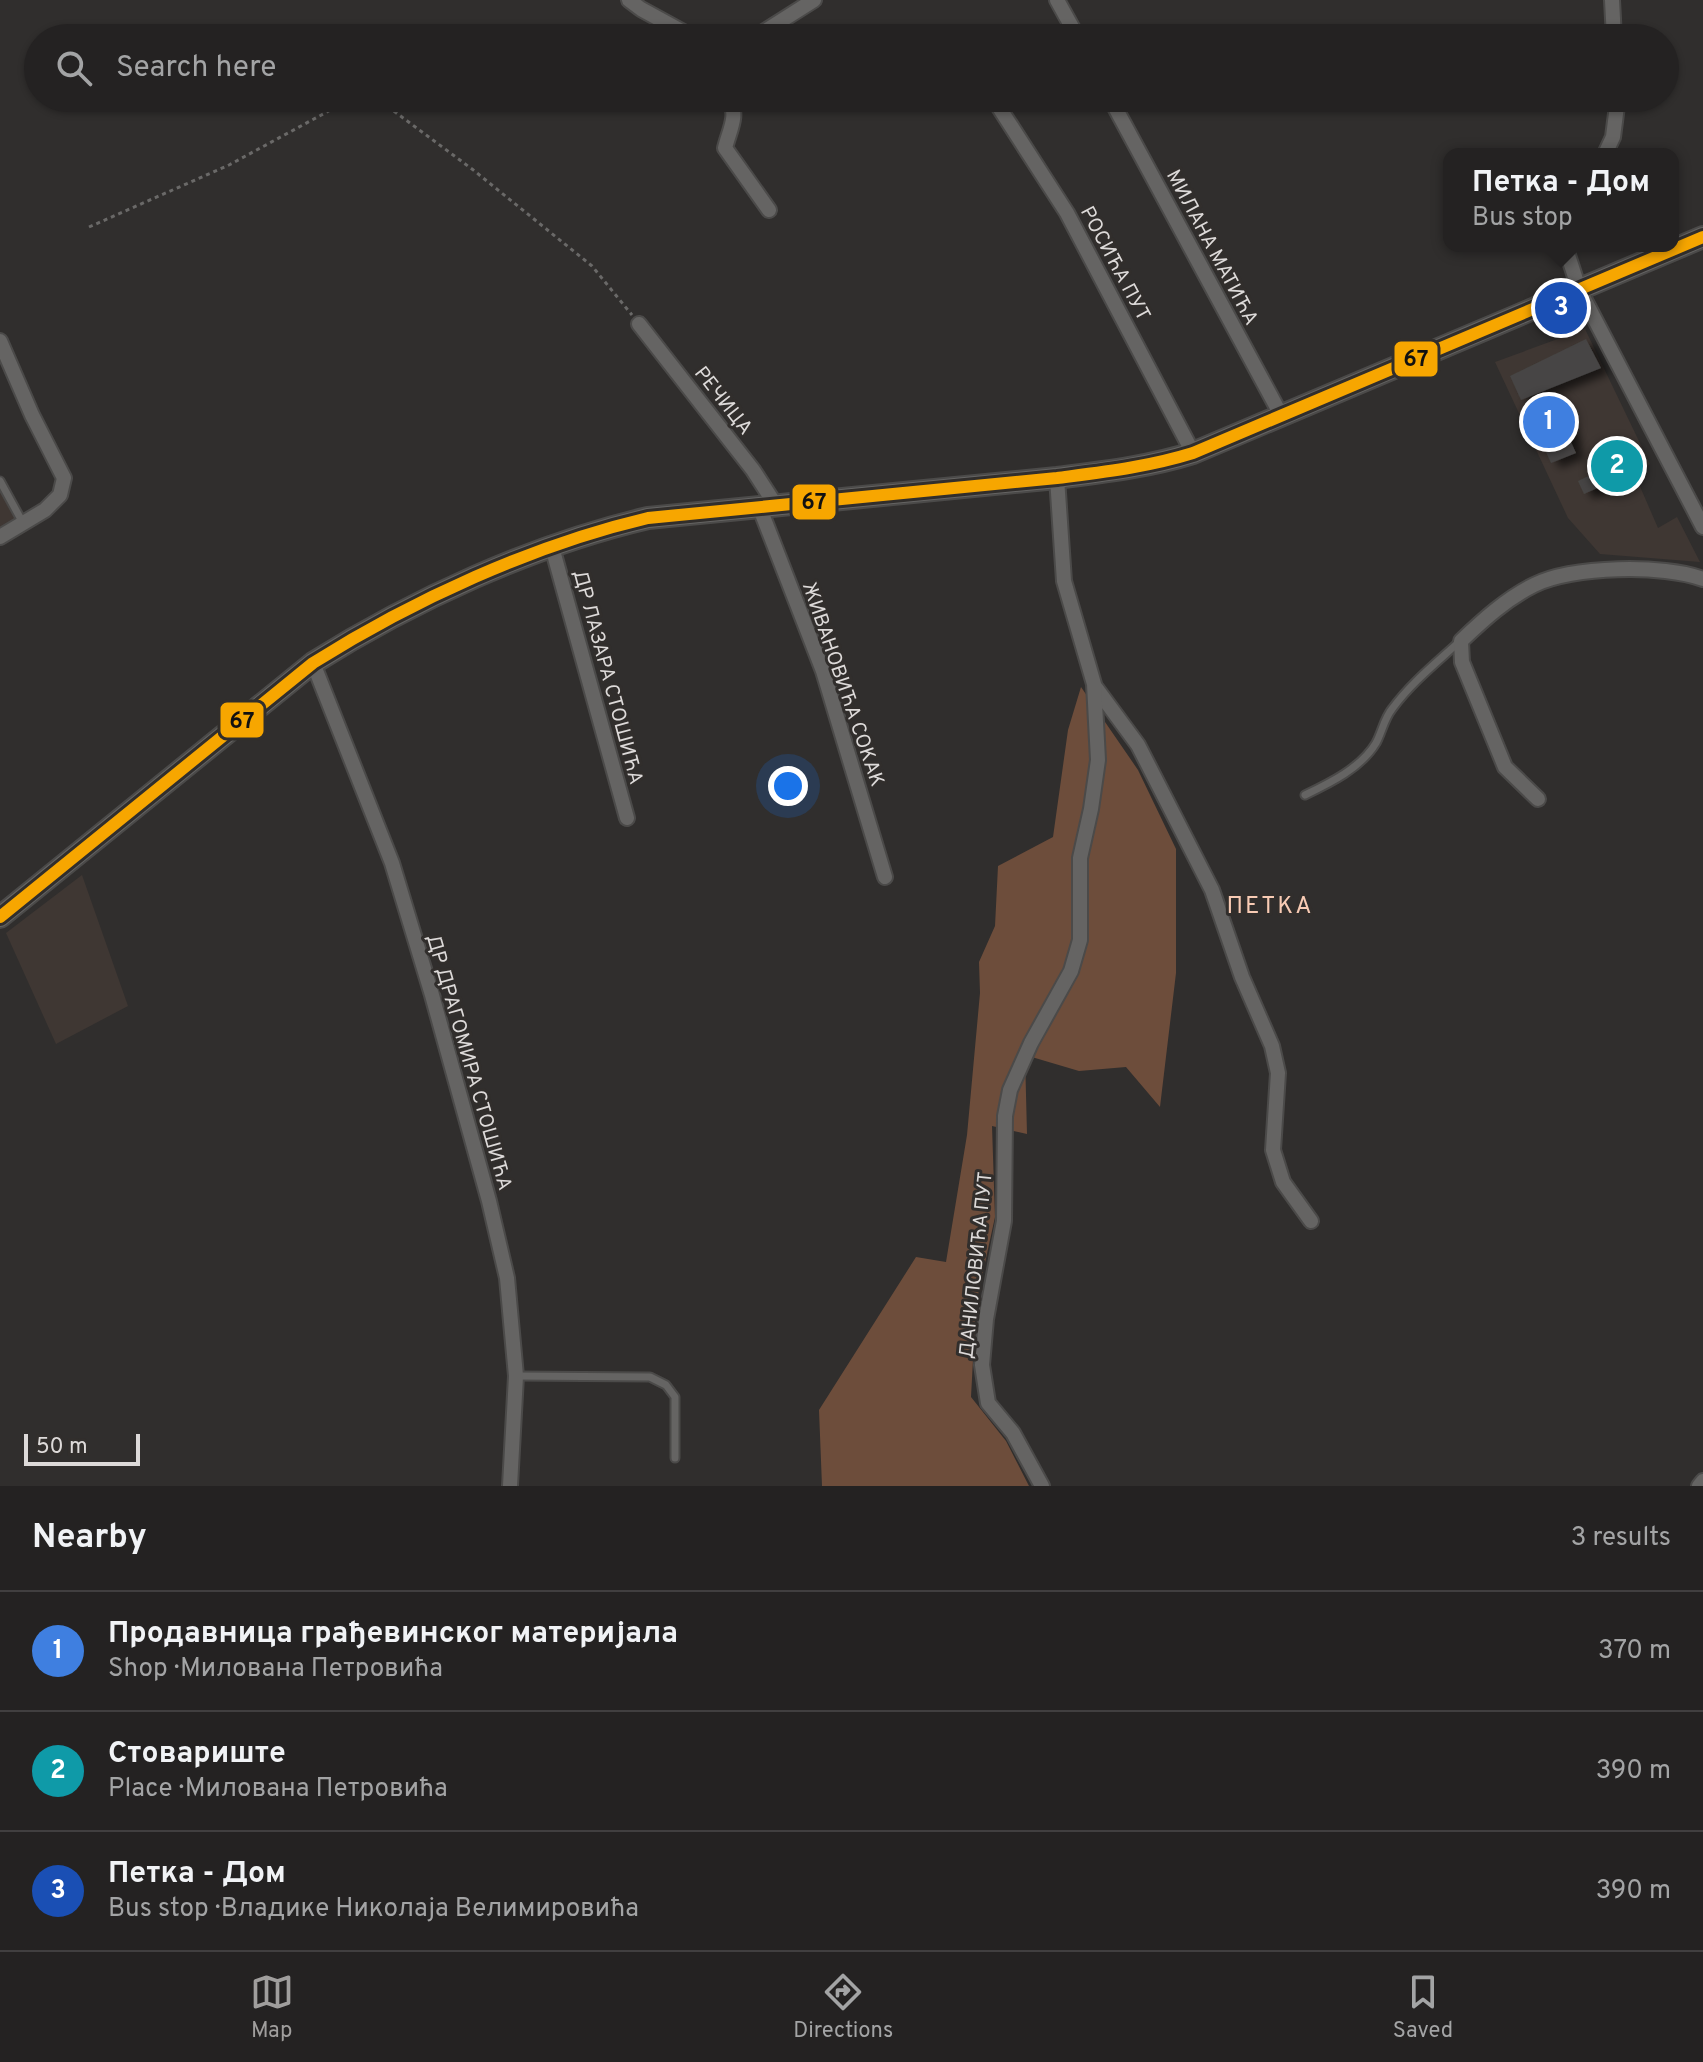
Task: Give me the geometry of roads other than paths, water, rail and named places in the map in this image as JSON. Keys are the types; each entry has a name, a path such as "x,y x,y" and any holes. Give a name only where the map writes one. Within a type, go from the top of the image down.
{"street":[{"path":"629,0 668,24"},
{"path":"776,24 814,0"},
{"path":"1057,0 1070,24"},
{"path":"1612,0 1613,24"},
{"path":"735,112 735,123 725,148 769,210"},
{"name":"РОСИЋА ПУТ","path":"1002,112 1067,213 1193,453"},
{"name":"МИЛАНА МАТИЋА","path":"1118,112 1281,415"},
{"path":"1608,148 1613,137 1616,112"},
{"path":"1679,247 1703,237"},
{"path":"1567,252 1579,289 1703,527"},
{"path":"1,915 313,663 443,592 552,547 598,530 648,518 1057,478 1124,470 1193,453 1667,252"},
{"name":"РЕЧИЦА","path":"639,324 753,470 767,505"},
{"path":"0,341 64,478 60,495 45,510 0,537"},
{"name":"ДАНИЛОВИЋА ПУТ","path":"1042,1486 1019,1442 988,1403 982,1365 986,1319 1004,1221 1005,1116 1010,1090 1031,1043 1071,971 1080,940 1080,858 1098,760 1094,684 1064,581 1057,478"},
{"name":"ЖИВАНОВИЋА СОКАК","path":"767,505 823,671 885,877"},
{"name":"ДР ЛАЗАРА СТОШИЋА","path":"552,547 627,818"},
{"path":"1538,799 1505,767 1462,662 1461,641 1492,612 1536,584 1622,568 1686,572 1703,579"},
{"name":"ДР ДРАГОМИРА СТОШИЋА","path":"313,663 392,863 489,1201 507,1278 516,1376 510,1486"},
{"path":"1094,684 1138,745 1212,890 1242,977 1272,1046 1278,1073 1273,1150 1283,1182 1311,1221"},
{"path":"1699,1486 1703,1481"}],"lane":[{"path":"0,481 23,523"},
{"path":"1305,795 1334,781 1365,756 1376,743 1397,702 1461,641"},
{"path":"516,1376 650,1377 666,1385 675,1397 675,1458"}],"place":[{"name":"Петка - Дом","path":"1561,308"},
{"name":"Продавница грађевинског материјала","path":"1549,422"},
{"name":"Стовариште","path":"1617,466"}],"district":[{"name":"ПЕТКА","path":"1270,905"}]}
